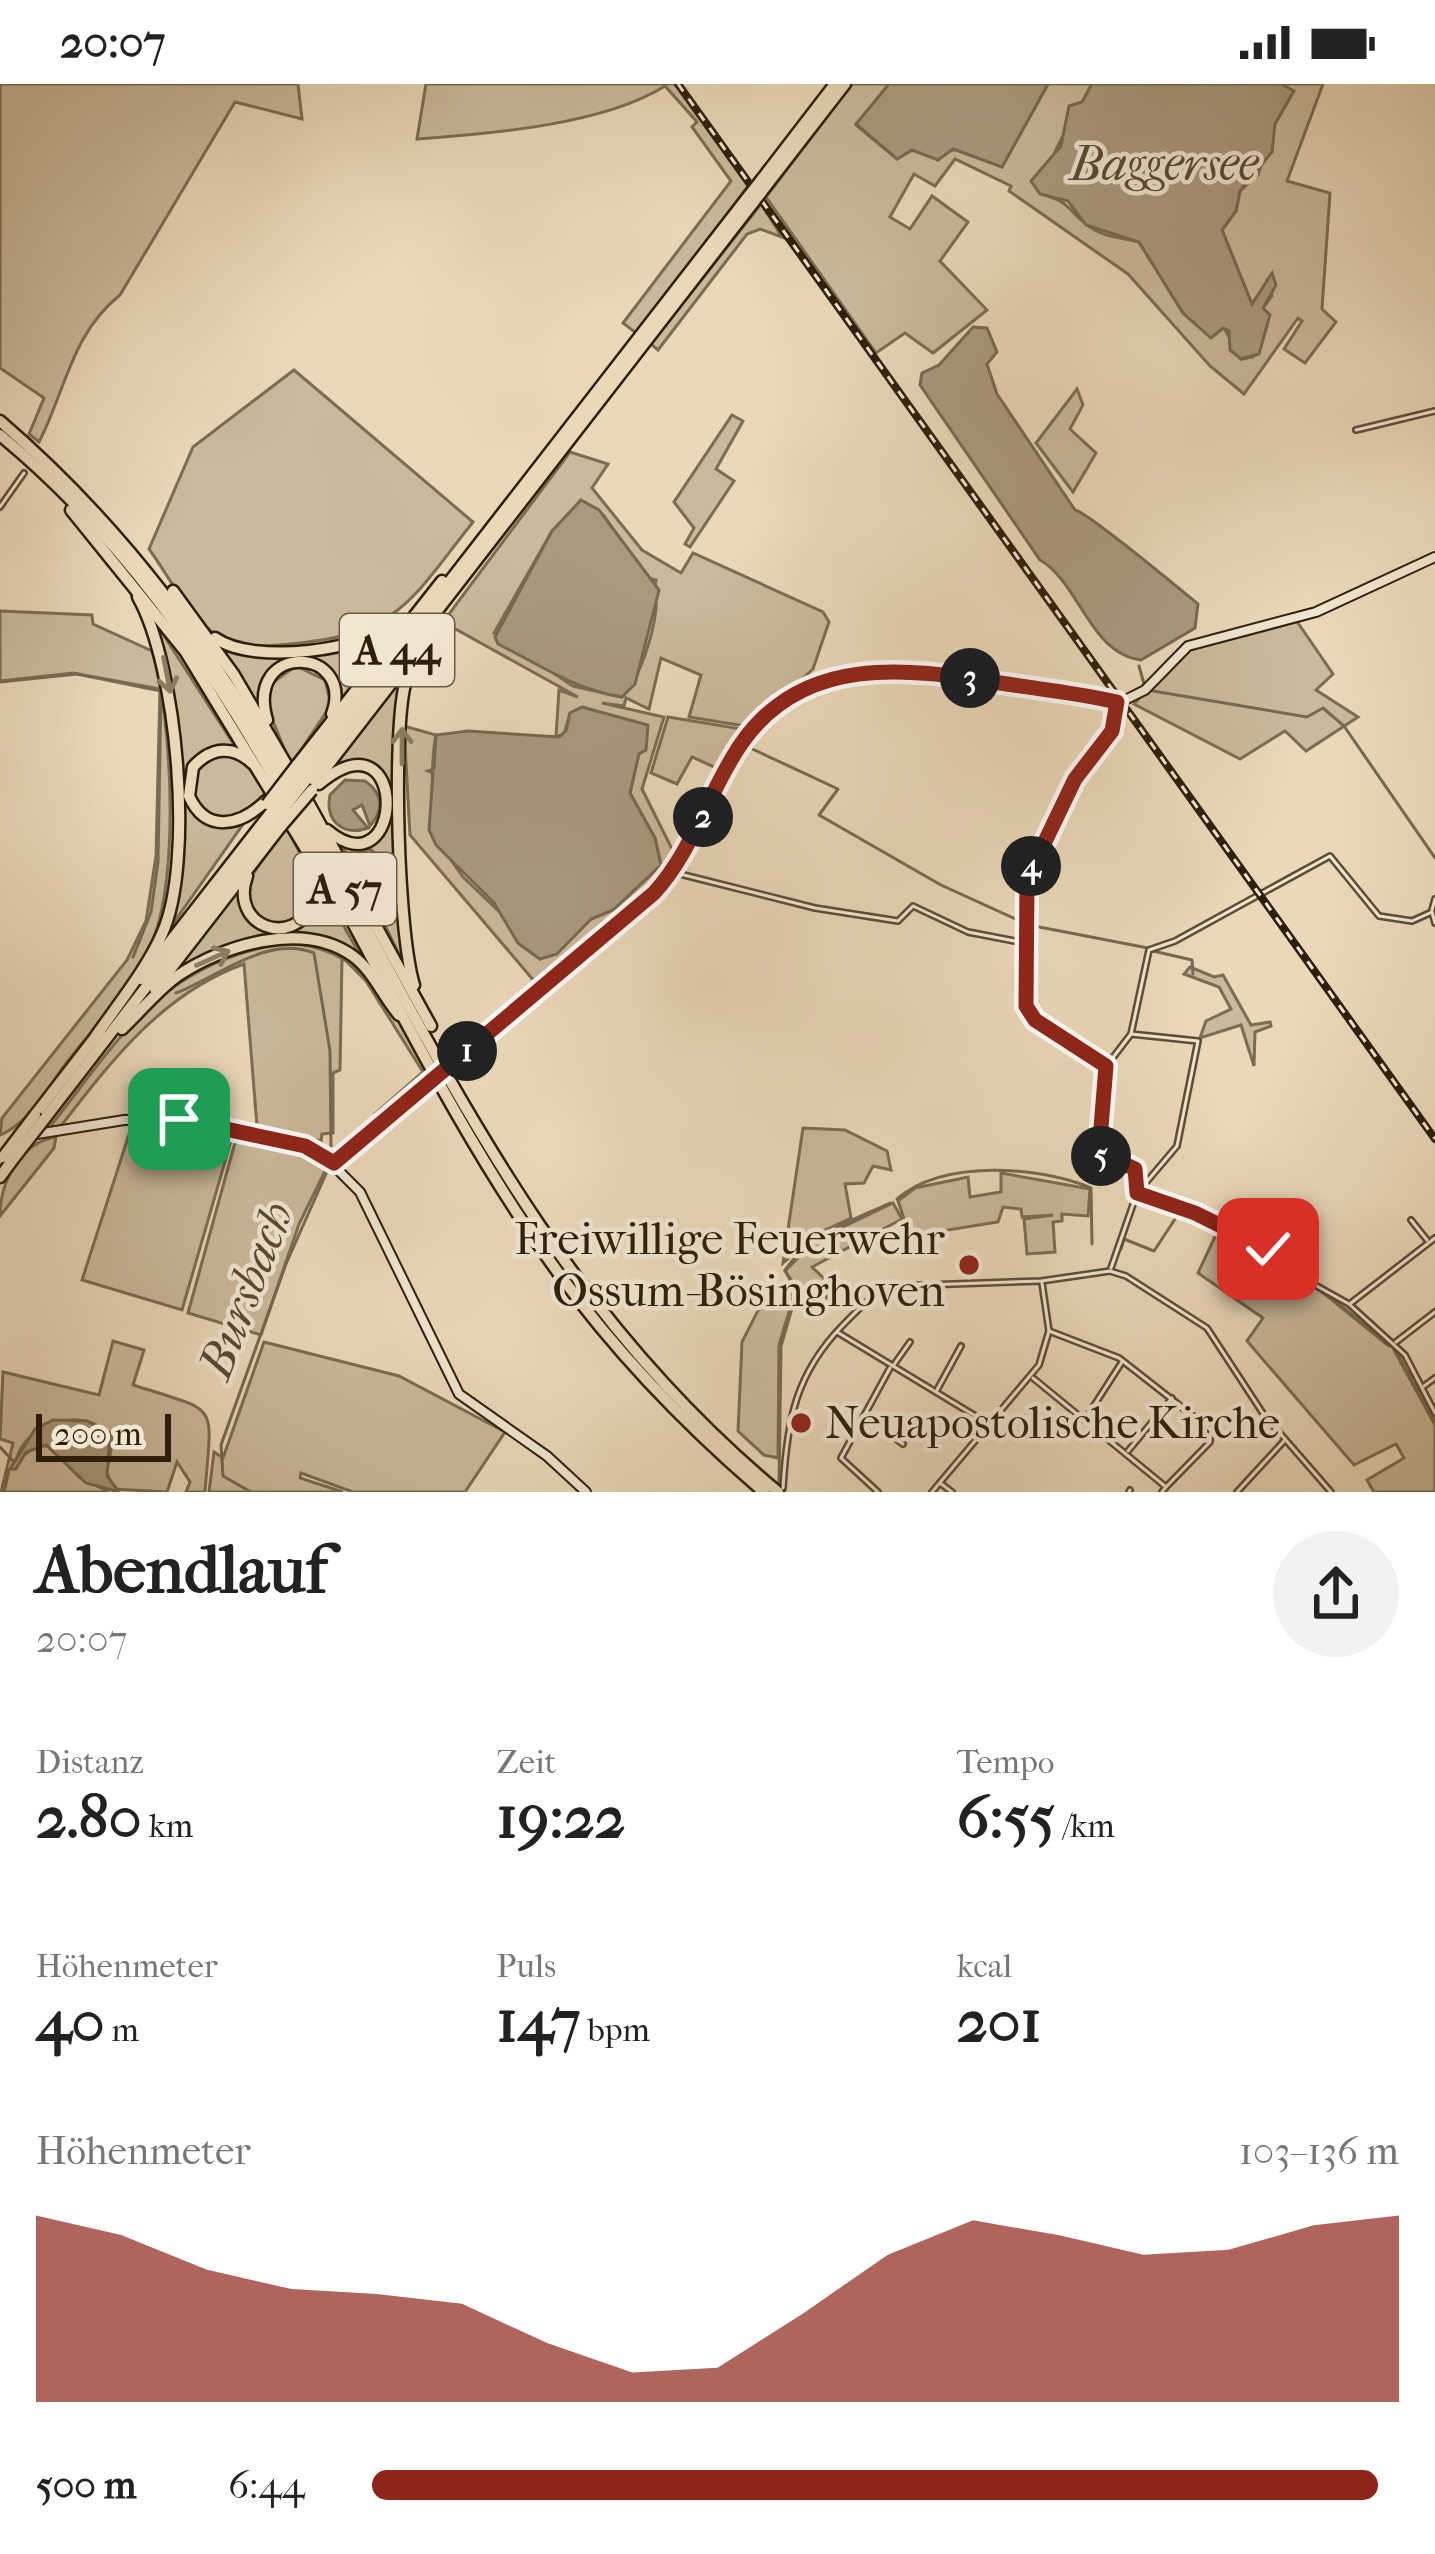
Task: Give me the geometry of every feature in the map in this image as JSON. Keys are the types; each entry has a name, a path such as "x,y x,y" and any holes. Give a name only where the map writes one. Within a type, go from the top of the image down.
{"highway":[{"name":"A 44","path":"764,183 835,84"},
{"name":"A 44","path":"41,1116 96,1036 305,779 845,84"},
{"name":"A 57","path":"0,421 79,494 150,572 258,732 481,1136 544,1239 603,1317 696,1419 775,1490"},
{"name":"A 57","path":"0,435 29,469 128,562 207,669 511,1203 580,1302 659,1394 775,1490"},
{"path":"29,469 121,569 185,651 262,775 276,815 316,889 314,903 301,923 271,929 246,912 242,891 276,815 278,789 352,767 375,774 390,797 382,827 363,840 334,836 314,813"},
{"path":"320,735 423,603 493,532"},
{"path":"305,779 429,633 493,532"},
{"path":"96,1036 161,938 170,906 176,842 172,701 162,650 121,569"},
{"path":"150,572 203,628 276,746 430,1027 481,1136"},
{"path":"203,628 235,650 303,650 379,636 423,603"},
{"path":"429,633 403,698 402,899 408,963 430,1027"},
{"path":"262,775 237,752 212,752 194,766 189,796 200,814 218,823 276,815 297,807 320,735 334,708 335,688 318,665 289,662 272,674 264,690 276,746"},
{"name":"A 44","path":"0,1177 5,1160 74,1081 276,815"},
{"path":"276,815 348,911"},
{"path":"122,1029 256,859"},
{"path":"74,1081 164,987 205,960 239,947 296,939 324,942 354,957 416,1035"}],"street":[{"path":"1356,430 1435,411"},
{"path":"0,507 29,469"},
{"path":"334,1163 654,893 690,844 739,746 765,716 801,690 841,674 910,671 1113,701 1147,688 1187,646 1316,612 1435,557"},
{"path":"1106,1066 1027,1012 1029,944 1024,902 1030,868 1075,779 1112,731 1113,701"},
{"path":"1137,1193 1135,1169 1099,1152 1106,1066 1131,1034 1152,947 1175,941 1330,856 1379,916 1412,921 1432,912"},
{"path":"676,873 789,903 880,919 903,920 913,906 968,932 1029,944"},
{"path":"1435,899 1435,923"},
{"path":"1110,1271 1137,1193 1178,1146 1198,1041 1131,1034"},
{"path":"0,1140 124,1120 179,1119 305,1146 334,1163 360,1192 455,1388 586,1492"},
{"path":"1137,1193 1195,1213 1284,1257 1315,1285 1349,1304 1395,1344 1435,1413"},
{"path":"1411,1220 1428,1242"},
{"path":"1349,1304 1435,1238"},
{"path":"775,1490 793,1398 811,1362 869,1299 896,1286 1041,1281 1110,1271 1162,1296 1207,1328 1286,1440 1330,1492"},
{"path":"932,1492 1031,1377 1049,1331 1041,1281"},
{"path":"1395,1344 1435,1312"},
{"path":"1031,1377 1127,1452 1164,1490 1214,1434 1123,1360 1049,1331"},
{"path":"836,1332 988,1424"},
{"path":"878,1492 841,1457 862,1415 910,1342"},
{"path":"936,1392 961,1346"},
{"path":"1086,1418 1123,1360"},
{"path":"1422,1387 1435,1378"},
{"path":"1127,1452 1174,1397"},
{"path":"862,1415 903,1444"},
{"path":"1238,1492 1286,1440"},
{"path":"939,1482 952,1492"}],"shaded area":[{"path":"0,84 298,84 302,119 235,102 120,295 90,327 39,442 29,434 44,398 0,368"},
{"path":"426,84 675,84 749,185 636,333 623,323 731,181 692,127 697,122 665,86 580,118 417,139"},
{"path":"852,84 889,84 856,125 897,159 912,150 929,155 958,149 1002,167 1048,84 1092,84 1055,151 1041,194 1064,204 1095,230 1139,242 1183,313 1211,337 1224,328 1241,359 1253,357 1262,309 1272,296 1267,279 1265,292 1252,305 1222,230 1236,211 1240,191 1258,175 1275,123 1293,91 1281,84 1323,84 1287,181 1330,193 1322,309 1336,322 1305,363 1284,349 1302,321 1298,318 1244,394 1210,366 1128,274 1009,191 1011,186 955,159 935,186 914,174 890,217 910,229 932,196 968,222 940,261 987,310 933,353 905,333 876,353 766,197"},
{"path":"761,204 782,237 760,229 747,234 658,350 651,344"},
{"path":"294,370 473,522 416,593 380,622 327,639 253,646 235,643 198,619 149,549 193,447"},
{"path":"1077,389 1083,405 1070,429 1096,453 1073,492 1036,443"},
{"path":"732,415 743,421 716,469 734,481 690,547 685,544 694,528 674,502"},
{"path":"570,452 608,464 592,488 642,550 681,573 693,553 823,612 829,622 813,669 751,727 689,717 701,675 661,658 649,709 626,698 624,706 602,703 664,717 642,789 674,853 646,896 625,913 603,922 535,982 410,835 404,726 436,735 430,830 463,877 509,921 518,943 540,959 566,944 591,919 613,910 661,865 655,838 630,793 645,726 580,708 570,713 564,735 556,736 559,690 578,697 443,622","holes":["604,516 646,578 656,580 654,620 640,668 622,697 573,686 494,633 552,531"]},
{"path":"0,611 92,615 93,624 152,651 159,680 168,755 170,839 161,914 144,958 38,1103 0,1135 2,1118 127,960 146,921 156,856 160,689 73,673 0,681"},
{"path":"150,614 265,793 165,935 178,772 171,689"},
{"path":"1296,620 1333,674 1316,690 1358,717 1306,751 1285,731 1240,759 1134,704 1181,651"},
{"path":"397,630 340,704 330,673 281,663 262,712 220,648 286,653"},
{"path":"296,666 325,680 331,705 291,765 267,707 272,683"},
{"path":"406,671 400,900 410,977 374,903 391,899 381,860 370,849 350,856 332,838 354,844 387,825 392,797 382,776 341,766 327,773"},
{"path":"668,717 748,730 723,771 692,757 677,784 651,773"},
{"path":"286,827 307,871 310,894 301,917 273,923 249,908 248,881"},
{"path":"318,882 361,956 333,942 263,940 165,983 240,886 240,903 280,932 317,902"},
{"path":"286,943 315,947 342,959 340,1070 333,1073 333,1133 322,1134 321,1141 257,1126 244,964 188,992 164,1011 120,1053 61,1126 49,1128 123,1034 175,986 206,967"},
{"path":"347,962 375,986 390,1006 430,1076 380,1120 375,1114 423,1072 366,981"},
{"path":"1190,967 1214,977 1223,975 1251,1025 1270,1022 1271,1026 1255,1032 1254,1066 1241,1025 1200,1038 1206,1021 1231,1009 1219,987 1184,974"},
{"path":"157,1120 233,1134 182,1310 82,1280 133,1122"},
{"path":"803,1128 845,1130 887,1151 891,1170 873,1166 864,1183 845,1184 851,1218 817,1234 783,1263"},
{"path":"248,1135 306,1151 328,1165 299,1224 261,1335 188,1313 236,1139"},
{"path":"56,1137 54,1148 0,1216 14,1166 32,1147"},
{"path":"1001,1173 1090,1189 1088,1216 1062,1214 1062,1221 1053,1222 1055,1252 1027,1254 1024,1219 1053,1215 1022,1217 1021,1209 1003,1207 998,1222 910,1236 898,1201 915,1188 968,1177 970,1197 1001,1192"},
{"path":"893,1203 902,1219 812,1267 835,1289 827,1298 821,1293 810,1306 785,1271 816,1240"},
{"path":"1220,1226 1283,1259 1395,1349 1435,1421 1435,1492 1374,1492 1367,1480 1404,1458 1396,1444 1354,1465 1247,1341 1263,1318 1198,1273"},
{"path":"769,1289 794,1295 779,1345 778,1458 764,1455 738,1431 742,1342"},
{"path":"113,1341 144,1350 133,1385 182,1401 205,1415 209,1440 205,1492 186,1492 190,1482 177,1462 167,1492 113,1489 107,1472 113,1438 101,1427 71,1420 42,1428 21,1448 16,1461 38,1445 50,1446 79,1477 109,1492 1,1492 13,1443 0,1439 3,1372 99,1395"},
{"path":"264,1342 399,1376 505,1432 465,1492 353,1492 301,1473 300,1478 343,1492 209,1492 214,1452 223,1458"}],"water":[{"name":"Baggersee","path":"889,84 1048,84 1002,167 953,149 938,160 912,150 897,159 856,124"},
{"name":"Baggersee","path":"1092,84 1281,84 1294,91 1275,124 1272,152 1240,191 1236,211 1222,230 1252,304 1272,273 1276,285 1263,308 1270,315 1259,354 1241,359 1230,350 1229,331 1223,328 1211,338 1183,313 1139,242 1086,225 1068,201 1040,194 1031,181 1061,146 1069,106 1082,102"},
{"path":"973,327 987,328 997,352 987,364 997,394 1075,510 1198,604 1195,628 1141,660 1124,655 1097,632 1065,584 1040,560 920,385 922,373 939,365"},
{"path":"581,500 599,510 659,590 635,684 622,697 558,676 498,644 495,637 552,531"},
{"path":"582,707 648,725 646,750 639,754 630,793 655,838 661,865 613,910 591,919 557,954 540,959 518,943 494,903 436,845 429,830 433,773 428,771 434,769 436,735 468,731 559,737 566,731 570,713"},
{"path":"345,780 365,781 378,796 379,808 370,826 362,805 353,810 368,828 350,830 333,819 330,795"},
{"path":"53,1420 87,1421 110,1433 107,1476 119,1492 86,1483 46,1445 26,1452 16,1469 10,1469 35,1429"}],"waterway":[{"path":"1139,666 1144,684 1153,691 1307,717 1323,708 1344,726 1435,858"},
{"path":"0,682 77,674 161,691 158,862 151,912 133,957"},
{"path":"748,747 838,789 819,815 941,885 1022,922"},
{"path":"1029,925 1148,948"},
{"path":"176,993 261,953 279,949 314,953 330,1051 331,1146"},
{"path":"1153,951 1192,960 1193,974"},
{"name":"Bursbach","path":"251,1492 223,1476 221,1445 286,1264 329,1167"},
{"path":"897,1199 916,1186 965,1172 1045,1175 1091,1188 1092,1244"},
{"path":"795,1289 785,1270 807,1247 890,1203"},
{"path":"1121,1249 1124,1239 1154,1251 1179,1213 1285,1262 1389,1346"},
{"path":"779,1485 781,1346 795,1298"},
{"path":"1394,1350 1435,1425"},
{"path":"0,1447 13,1461"},
{"path":"4,1492 9,1470"}],"railway":[{"path":"678,84 1435,1139"}],"place":[{"name":"Freiwillige Feuerwehr Ossum-Bösinghoven","path":"969,1265"},
{"name":"Neuapostolische Kirche","path":"801,1423"}],"route":[{"path":"179,1119 305,1146 334,1163 654,893 690,844 739,746 782,702 841,674 872,670 954,676 1117,702 1112,731 1075,779 1030,868 1024,902 1030,952 1027,1012 1106,1066 1099,1152 1135,1169 1137,1193 1195,1213 1268,1249"}]}
